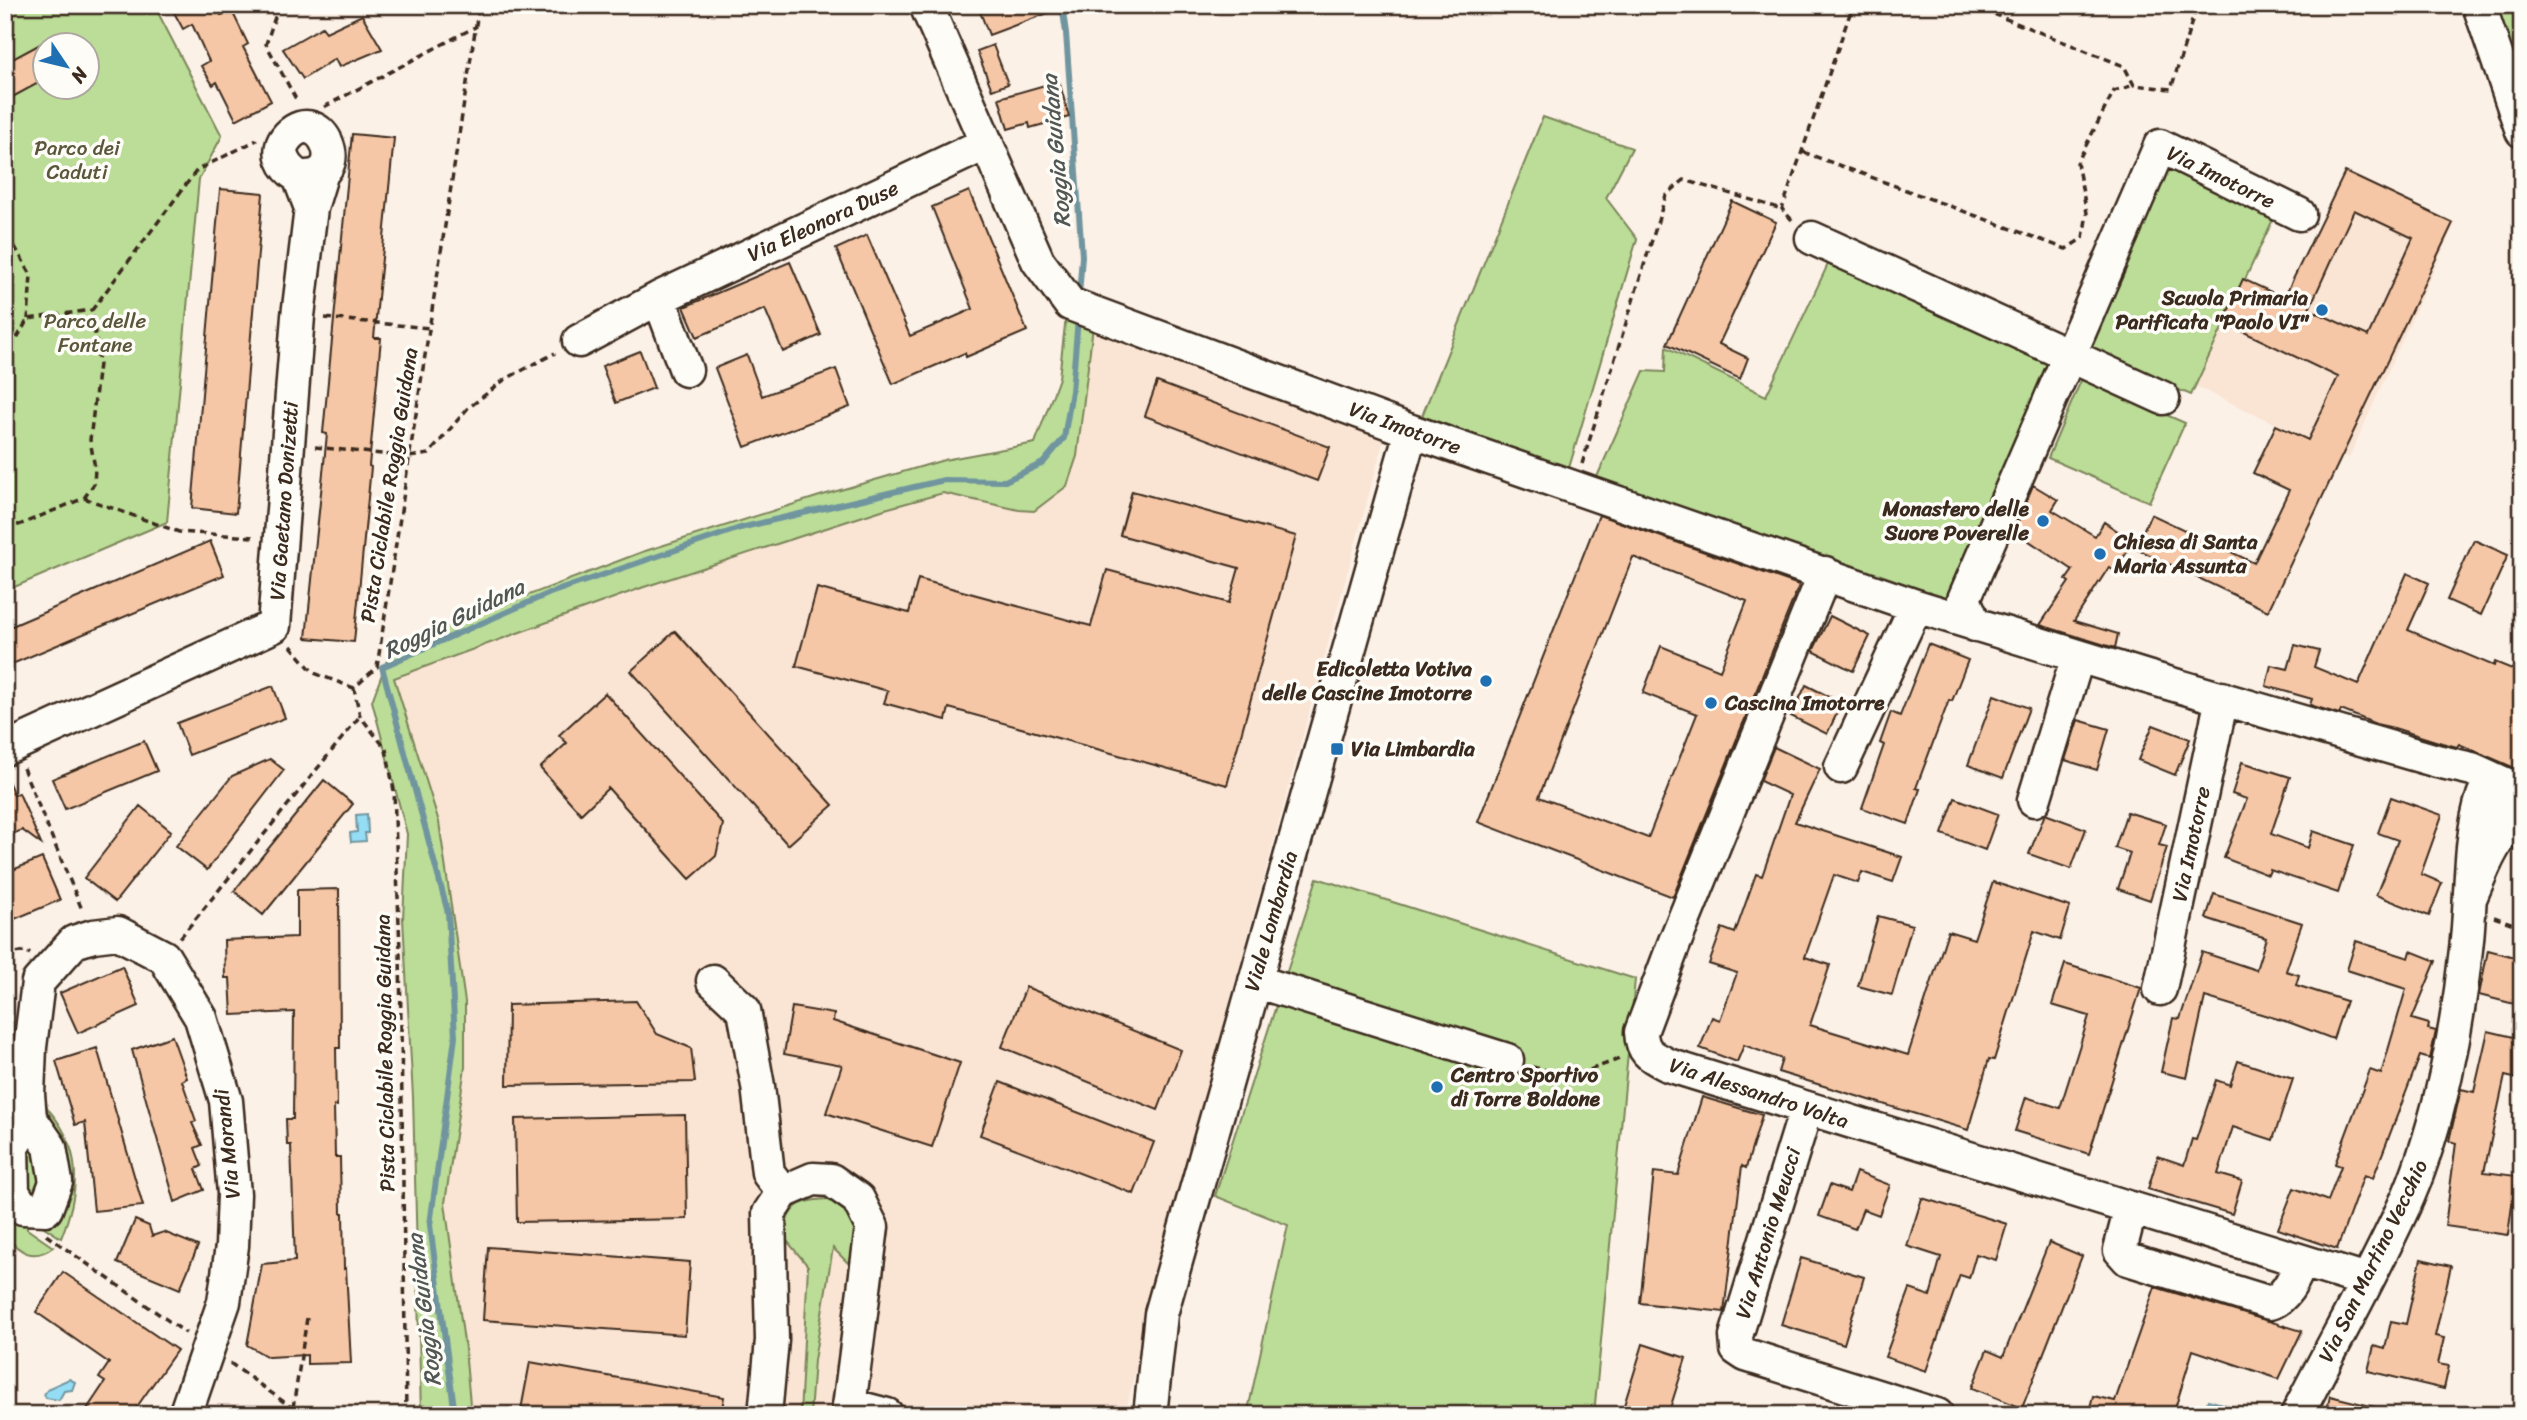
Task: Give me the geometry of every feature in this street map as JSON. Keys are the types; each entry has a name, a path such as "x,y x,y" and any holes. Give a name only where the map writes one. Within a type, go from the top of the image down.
{"street":[{"name":"Via Imotorre","path":"926,5 1038,261 1070,304 1411,431 1916,606 2437,761"},
{"path":"2479,5 2522,131"},
{"name":"Via Gaetano Donizetti","path":"10,747 274,626 298,316 311,208 310,174 289,171 283,162 281,150 285,140 305,122"},
{"name":"Via Eleonora Duse","path":"579,341 659,299 987,143"},
{"name":"Via Imotorre","path":"1975,625 1964,599 2160,146 2299,214"},
{"path":"1812,238 2163,398"},
{"path":"659,299 686,370"},
{"name":"Viale Lombardia","path":"1150,1415 1161,1314 1411,431"},
{"name":"Via Alessandro Volta","path":"1825,573 1674,944 1642,1032 1642,1045 1645,1049 1651,1056 1668,1065 2367,1281"},
{"path":"1841,766 1916,606"},
{"path":"2034,800 2078,656"},
{"name":"Via Imotorre","path":"2160,989 2222,698"},
{"name":"Via San Martino Vecchio","path":"2297,1415 2367,1281 2408,1196 2425,1152 2456,1020 2471,896 2473,843 2507,797 2437,761"},
{"path":"30,1118 12,1147 14,1184 46,1209 56,1182 50,1147 30,1118 28,1094 38,982 74,942 93,936 118,933 164,957"},
{"name":"Via Morandi","path":"164,957 201,1018 226,1101 234,1194 232,1246 224,1302 185,1415"},
{"path":"713,981 744,1010 758,1086 768,1173 783,1192"},
{"path":"1255,981 1507,1060"},
{"name":"Via Antonio Meucci","path":"1810,1110 1804,1116 1736,1336 1737,1349 1746,1355 1937,1415"},
{"path":"765,1415 772,1340 769,1213 783,1192 813,1179 831,1180 858,1199 872,1227 849,1410 887,1415"},
{"path":"2131,1208 2120,1250 2122,1255 2179,1275 2270,1303 2275,1302 2291,1283 2302,1261"}],"path":[{"path":"275,5 277,11 266,44 305,122 477,26"},
{"path":"277,11 289,5"},
{"name":"Pista Ciclabile Roggia Guidana","path":"407,1415 400,950 394,790 386,749 360,716 354,688 377,667 479,5"},
{"path":"1782,209 1853,5"},
{"path":"1971,5 2124,66 2134,85"},
{"path":"1803,152 2066,249 2083,239 2087,213 2077,163 2114,91 2134,85 2171,89 2197,5"},
{"path":"5,524 19,525 83,498 94,484 95,468 90,440 99,364 92,310 197,170 258,140"},
{"path":"1575,487 1666,195 1684,180 1782,209 1812,238"},
{"path":"5,251 14,246 31,275 28,319 5,359"},
{"path":"28,319 92,310"},
{"path":"298,316 429,328"},
{"path":"289,444 409,457 429,454 467,409 504,380 579,341"},
{"path":"83,498 179,532 282,539"},
{"path":"274,626 314,673 354,688"},
{"path":"164,957 360,716"},
{"path":"10,747 93,936"},
{"path":"1507,1060 1573,1076 1645,1049"},
{"path":"14,1184 32,1224 302,1415"},
{"path":"293,1408 307,1318"}],"shaded area":[{"name":"Scuola Primaria Parificata \"Paolo VI\"","path":"2345,172 2455,223 2349,458 2195,386 2243,279 2284,298"},
{"path":"1093,326 1384,439 1169,1223 1125,1415 471,1415 445,1203 465,1067 439,822 393,678 644,587 885,509 943,493 1019,510 1067,486 1077,456"}],"green space":[{"name":"Parco delle Fontane","path":"5,5 154,5 222,136 199,179 167,522 5,591"},
{"path":"2491,5 2510,5 2522,12 2522,93"},
{"path":"1543,117 1632,148 1606,198 1637,239 1569,468 1422,416"},
{"path":"2171,160 2277,211 2191,395 2084,350"},
{"path":"1829,262 2054,363 1950,606 1596,479 1644,371 1665,372 1666,347 1766,396"},
{"path":"1066,316 1093,326 1077,456 1067,486 1034,511 943,493 885,509 644,587 394,678 439,822 465,1002 465,1067 445,1203 471,1415 421,1415 413,1097 403,919 407,834 372,701 392,647 642,552 944,460 1035,443 1059,378"},
{"path":"2082,378 2185,423 2149,502 2048,458"},
{"name":"Centro Sportivo di Torre Boldone","path":"1317,878 1635,979 1594,1415 1247,1415 1288,1225 1215,1196"},
{"path":"44,1105 66,1136 75,1168 72,1202 61,1238 38,1223"},
{"path":"23,1142 35,1144 41,1186 39,1194 26,1195"},
{"path":"830,1199 846,1210 852,1218 858,1236 857,1245 848,1263 833,1248 814,1360 810,1415 800,1415 808,1266 783,1236 788,1217 797,1206"},
{"path":"5,1206 27,1218 27,1229 53,1247 33,1254 16,1247 5,1236"}],"water":[{"path":"367,814 366,841 351,842 350,833 357,832 356,815"},
{"path":"69,1379 75,1382 72,1390 64,1391 59,1400 46,1398 44,1394 49,1388"},
{"path":"2208,1400 2229,1406 2226,1415 2203,1415"}],"building":[{"path":"170,5 228,5 219,10 221,15 232,11 248,44 243,47 271,101 236,120 217,82 213,85 201,66 209,61 192,24 183,29"},
{"path":"990,5 1064,7 989,35 979,9"},
{"path":"362,15 382,49 339,67 335,59 303,79 283,49 322,27 326,32"},
{"path":"993,45 1008,84 992,90 977,51"},
{"path":"32,49 32,87 5,101 5,63"},
{"path":"1059,81 1069,117 1030,128 1029,123 1008,129 999,98"},
{"path":"352,134 394,138 374,338 381,338 354,642 306,638 327,434 323,433"},
{"path":"2345,172 2453,223 2268,611 2135,548 2151,514 2254,563 2289,490 2253,473 2276,425 2308,440 2338,377 2223,322 2243,279 2284,298","holes":["2354,210 2413,238 2368,336 2309,309"]},
{"path":"220,189 263,193 236,513 192,508"},
{"path":"969,191 1027,331 966,357 965,353 893,384 836,249 867,235 910,336 973,309 932,207"},
{"path":"1732,201 1776,222 1719,344 1748,358 1740,379 1667,344"},
{"path":"790,262 821,335 783,352 765,309 697,337 684,307"},
{"path":"640,351 654,388 616,403 602,366"},
{"path":"747,355 762,396 836,369 850,407 745,447 715,368"},
{"path":"1157,382 1330,447 1317,481 1145,416"},
{"path":"2033,485 2058,500 2052,510 2095,536 2104,522 2134,542 2114,571 2109,567 2074,621 2118,634 2115,648 2040,625 2069,582 2066,580 2073,570 2014,531"},
{"path":"1132,491 1296,536 1227,785 949,708 946,720 884,703 888,691 796,666 817,588 909,613 918,579 1091,626 1107,570 1229,603 1239,568 1120,535"},
{"name":"Cascina Imotorre","path":"1599,515 1799,585 1673,897 1478,822","holes":["1633,557 1747,601 1720,670 1661,646 1643,693 1697,714 1648,838 1539,797"]},
{"path":"2474,540 2508,555 2481,615 2447,600"},
{"path":"210,541 224,575 5,667 5,629"},
{"path":"2407,573 2429,583 2408,630 2494,666 2495,662 2522,673 2522,769 2459,744 2457,747 2376,724 2341,710 2339,714 2310,705 2312,699 2266,686 2271,665 2288,669 2295,645 2319,651 2314,667 2358,685"},
{"path":"1830,616 1870,636 1853,671 1813,651"},
{"path":"675,631 833,805 788,845 631,671"},
{"path":"1928,644 1968,660 1952,701 1949,700 1916,788 1920,789 1908,824 1862,808 1884,745 1880,743 1891,712 1900,716"},
{"path":"1806,685 1842,703 1827,734 1791,716"},
{"path":"273,686 285,718 189,755 177,723"},
{"path":"605,693 723,824 716,856 690,879 608,788 581,814 540,768 567,743 559,735"},
{"path":"1994,695 2029,708 2003,778 1968,765"},
{"path":"2078,720 2109,729 2097,770 2065,760"},
{"path":"2153,725 2190,739 2175,775 2138,760"},
{"path":"144,741 157,771 65,809 52,779"},
{"path":"1774,747 1820,769 1795,822 1902,857 1893,882 1862,872 1858,883 1834,875 1805,957 1830,965 1810,1025 1908,1055 1948,931 1974,939 1993,882 2070,907 2060,940 2034,931 1994,1060 1989,1059 1968,1130 1778,1072 1782,1059 1744,1045 1737,1062 1700,1048 1712,1017 1720,1020 1737,973 1709,964 1722,928 1735,933 1756,874 1762,876 1790,795 1760,781"},
{"path":"270,759 284,770 207,870 176,846 232,776"},
{"path":"2242,762 2290,777 2271,834 2308,848 2313,831 2354,845 2338,893 2270,870 2268,875 2224,858 2247,799 2232,794"},
{"path":"5,774 14,795 19,793 41,844 22,830 5,837"},
{"path":"324,780 353,804 263,915 234,891"},
{"path":"2391,797 2442,815 2421,874 2442,883 2429,916 2376,895 2398,840 2378,833"},
{"path":"1955,798 1998,814 1985,850 1942,834"},
{"path":"140,806 171,831 115,902 84,878"},
{"path":"2127,812 2166,824 2159,845 2167,847 2150,900 2118,889 2130,853 2115,848"},
{"path":"2045,814 2086,829 2071,869 2029,854"},
{"path":"42,858 60,900 5,923 5,873"},
{"path":"339,889 340,1048 336,1048 335,1157 340,1157 351,1363 307,1364 307,1355 268,1357 247,1345 262,1264 295,1261 291,1145 287,1145 286,1119 293,1119 294,1012 232,1015 230,978 225,978 224,940 297,937 297,890"},
{"path":"2214,894 2302,923 2286,971 2299,975 2296,985 2346,1001 2333,1039 2291,1023 2205,997 2187,1078 2161,1072 2173,1018 2180,1019 2202,952 2256,970 2266,938 2206,918"},
{"path":"1878,916 1912,925 1892,995 1858,986"},
{"path":"2356,941 2409,958 2411,951 2436,961 2412,1019 2429,1024 2428,1029 2436,1031 2430,1059 2420,1056 2373,1178 2364,1175 2337,1249 2278,1229 2294,1188 2328,1201 2341,1166 2335,1164 2370,1070 2381,1074 2406,989 2347,970"},
{"path":"2488,950 2522,959 2522,1006 2479,995"},
{"path":"2065,964 2141,988 2089,1154 2015,1131 2026,1097 2060,1108 2089,1016 2052,1005"},
{"path":"122,966 139,1006 78,1033 60,993"},
{"path":"1026,987 1181,1050 1158,1110 1002,1047"},
{"path":"636,1001 657,1034 691,1048 695,1082 507,1085 508,1005"},
{"path":"792,1007 834,1014 833,1021 960,1063 932,1147 826,1113 842,1065 784,1054"},
{"path":"2488,1031 2522,1039 2522,1080 2505,1076 2484,1172 2516,1176 2508,1235 2445,1226 2456,1143 2449,1141 2461,1089 2474,1092"},
{"path":"172,1036 187,1078 182,1081 196,1121 192,1123 202,1145 195,1148 202,1166 196,1169 204,1190 175,1202 132,1050"},
{"path":"97,1048 143,1206 94,1211 85,1122 75,1125 56,1061"},
{"path":"2238,1061 2293,1079 2273,1140 2233,1127 2218,1174 2242,1181 2232,1214 2148,1189 2158,1156 2184,1165 2192,1139 2196,1140 2216,1080 2230,1085"},
{"path":"1000,1082 1154,1142 1134,1194 980,1135"},
{"path":"1702,1097 1762,1115 1746,1168 1742,1166 1724,1312 1640,1303 1654,1172 1678,1175"},
{"path":"685,1115 687,1219 517,1222 515,1119"},
{"path":"1856,1172 1890,1185 1879,1215 1863,1209 1855,1229 1819,1216 1830,1185 1849,1192"},
{"path":"1922,1198 2007,1224 1996,1260 1976,1254 1969,1278 1960,1275 1926,1371 1885,1357 1910,1289 1930,1296 1941,1257 1907,1246"},
{"path":"135,1220 149,1226 152,1236 164,1232 198,1246 180,1289 117,1263"},
{"path":"2049,1242 2082,1256 2022,1408 1972,1388 1987,1350 2003,1357"},
{"path":"488,1247 690,1262 685,1335 483,1320"},
{"path":"1801,1258 1864,1277 1844,1344 1781,1325"},
{"path":"2421,1259 2451,1266 2435,1336 2444,1338 2438,1364 2449,1366 2444,1389 2368,1371 2374,1346 2385,1349 2391,1321 2406,1324"},
{"path":"63,1272 177,1350 131,1415 83,1415 105,1382 99,1378 109,1363 36,1312"},
{"path":"2155,1287 2302,1331 2279,1379 2193,1350 2173,1415 2088,1415 2093,1396 2115,1401"},
{"path":"1643,1344 1686,1358 1668,1415 1621,1415"},
{"path":"530,1362 724,1397 721,1415 520,1415"},
{"path":"2330,1396 2379,1408 2378,1415 2326,1415"}],"waterway":[{"name":"Roggia Guidana","path":"1062,5 1082,256 1079,296"},
{"name":"Roggia Guidana","path":"455,1415 430,1225 455,1037 448,913 382,667 550,593 740,528 944,480 1005,481 1043,463 1064,438 1072,391 1078,318"}],"place":[{"name":"Scuola Primaria Parificata \"Paolo VI\"","path":"2322,310"},
{"name":"Monastero delle Suore Poverelle","path":"2043,521"},
{"name":"Chiesa di Santa Maria Assunta","path":"2100,554"},
{"name":"Edicoletta Votiva delle Cascine Imotorre","path":"1486,681"},
{"name":"Cascina Imotorre","path":"1711,703"},
{"name":"Via Limbardia","path":"1337,749"},
{"name":"Centro Sportivo di Torre Boldone","path":"1437,1087"}],"park label":[{"name":"Parco dei Caduti","path":"77,160"}]}
